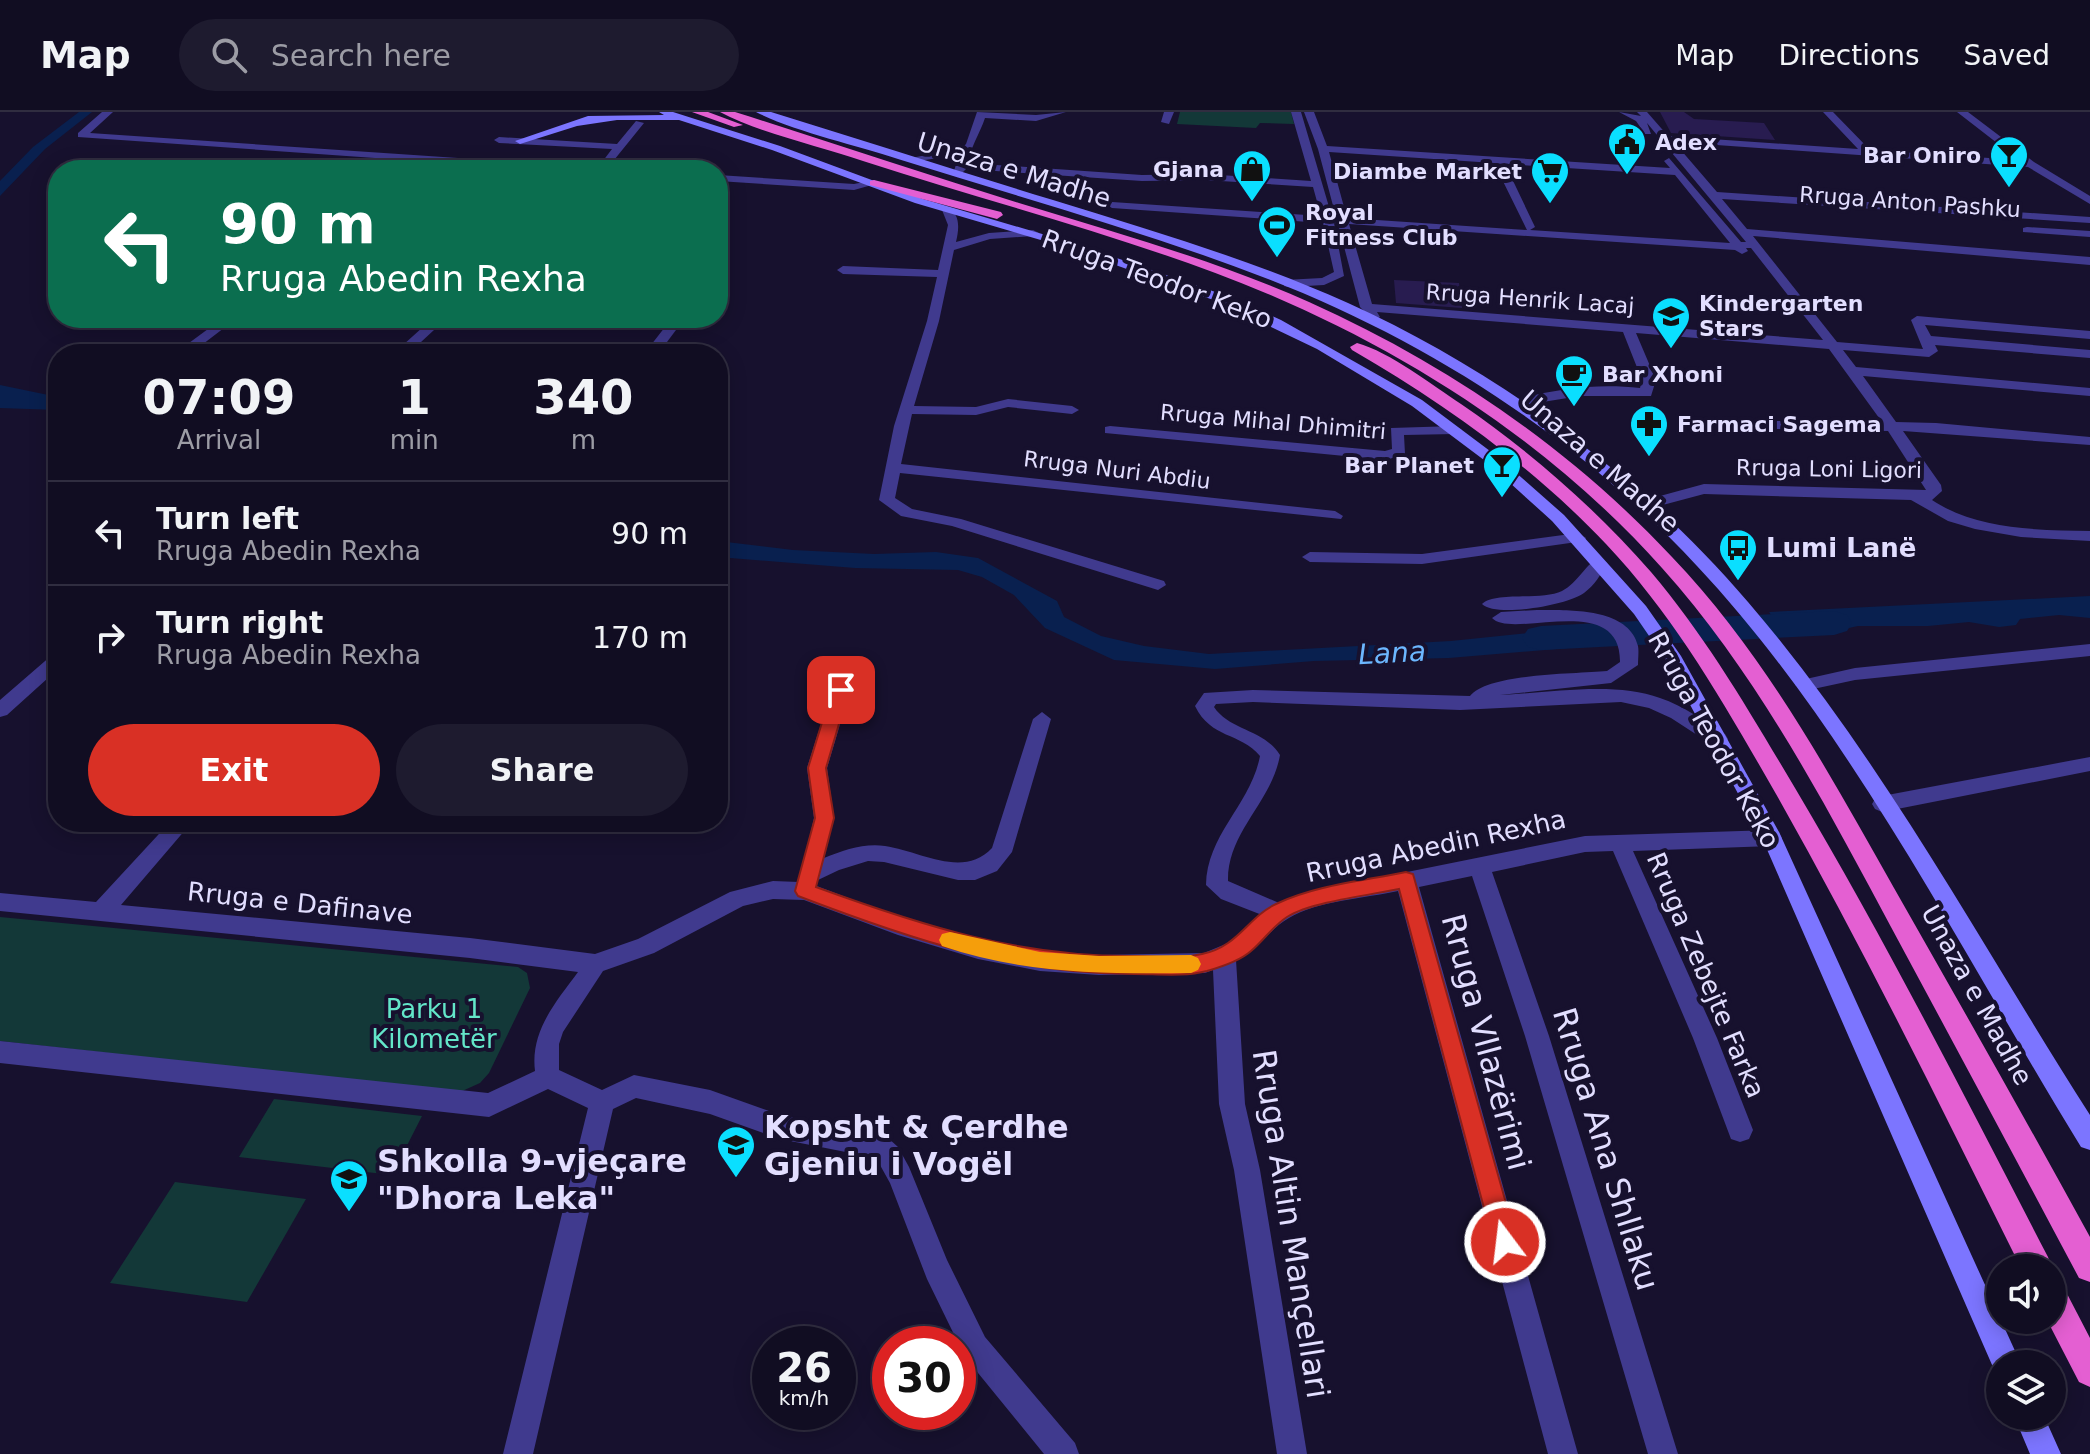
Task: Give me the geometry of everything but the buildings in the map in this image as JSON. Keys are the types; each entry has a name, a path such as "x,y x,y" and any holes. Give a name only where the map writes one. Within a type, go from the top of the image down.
{"highway":[{"name":"Unaza e Madhe","path":"725,112 1085,231 1268,304 1401,371 1472,417 1559,488 1623,553 1709,660 1811,834 2030,1254"},
{"name":"Unaza e Madhe","path":"689,115 1085,231 1173,253 1280,294 1419,363 1493,410 1581,480 1660,555 1745,660 1844,820 2090,1267"},
{"path":"874,183 1058,233 1085,231 1079,221 973,185 911,159"},
{"path":"2066,1324 2090,1371"}],"main road":[{"path":"499,140 566,115 584,112"},
{"path":"520,141 609,112"},
{"name":"Rruga Teodor Keko","path":"664,112 689,115 947,210 1033,233 1182,284 1277,323 1357,366 1455,430 1578,538 1640,610 1675,660 1772,838 2000,1350"},
{"name":"Rruga Teodor Keko","path":"761,112 911,159 961,170 1288,283 1379,323 1516,404 1644,505 1739,603 1783,657 1882,804 2090,1138"},
{"path":"576,123 629,116 689,115"},
{"path":"2035,1430 2046,1454"}],"street":[{"path":"108,112 86,127 81,135 445,160"},
{"path":"1061,112 1036,118 982,114 971,145 965,151 961,170 1142,178 1205,177 1316,184"},
{"path":"1288,283 1324,281 1340,273 1327,215 1296,112"},
{"path":"1309,112 1323,149 1366,307 1379,323"},
{"name":"Rruga Loni Ligori","path":"1624,112 1639,119 1678,172 1799,319 1833,345"},
{"name":"Rruga Loni Ligori","path":"1642,112 1751,238 1893,425 1934,491 1928,496 1704,489 1644,505"},
{"path":"1828,112 1866,152"},
{"path":"1952,112 2069,191 2090,201"},
{"path":"1962,112 1990,131 1990,135"},
{"path":"610,160 639,123"},
{"path":"1667,139 2030,164"},
{"path":"499,140 621,147"},
{"path":"1323,149 1678,172"},
{"path":"911,159 965,151"},
{"path":"1498,160 1532,230"},
{"path":"728,179 854,187 874,183"},
{"path":"2069,191 2066,194 2090,210"},
{"path":"1716,195 2090,220"},
{"path":"1112,205 1327,215 1736,244 1751,238 2090,261"},
{"path":"1728,209 1753,211"},
{"path":"947,210 954,225 933,321 906,410 887,500 907,513 955,522 1158,585"},
{"name":"Rruga Anton Pashku","path":"2014,229 2090,234"},
{"path":"948,248 989,236 1033,233"},
{"path":"843,270 943,274"},
{"name":"Rruga Henrik Lacaj","path":"1366,307 1627,327 1919,355 1931,351 1927,340"},
{"path":"2090,335 1917,320 1927,340 2090,354"},
{"path":"1516,404 1579,391 1646,393 1649,380 1627,327"},
{"path":"195,344 217,328"},
{"path":"411,344 430,328"},
{"path":"659,344 671,328"},
{"path":"1853,371 2090,392"},
{"path":"906,410 976,411 1008,403 1072,410"},
{"path":"1777,425 1893,425 2090,441"},
{"name":"Rruga Mihal Dhimitri","path":"1110,430 1386,456 1400,451 1396,431 1455,430"},
{"name":"Rruga Nuri Abdiu","path":"893,468 1335,516"},
{"path":"1914,495 1939,510 2001,531 2090,536"},
{"path":"1310,557 1422,559 1578,538"},
{"path":"1460,703 1502,687 1611,677 1629,665 1630,648 1625,639 1600,619 1496,611 1567,597 1590,582 1599,563"},
{"path":"1804,685 1855,674 2090,650"},
{"path":"807,882 824,818 817,768 849,664"},
{"path":"0,710 48,668"},
{"path":"1279,912 1229,893 1217,885 1219,857 1233,827 1261,782 1270,755 1255,739 1211,718 1204,706 1211,698 1225,695 1460,703 1621,696 1665,707 1718,739"},
{"path":"807,882 870,852 961,872 980,872 994,863 1001,852 1042,719"},
{"path":"1882,804 2087,770"},
{"path":"101,912 173,832"},
{"name":"Rruga Abedin Rexha","path":"595,964 646,946 738,898 807,882 898,926 978,949 1040,961 1099,965 1205,963 1241,948 1279,912 1303,902 1546,850 1619,842 1772,838"},
{"name":"Rruga Zebejte Farka","path":"1619,842 1705,1038 1740,1130"},
{"name":"Rruga Ana Shllaku","path":"1479,865 1537,1036 1663,1454"},
{"name":"Rruga Vllazërimi","path":"1406,880 1563,1454"},
{"name":"Rruga e Dafinave","path":"0,902 595,964"},
{"name":"Rruga Altin Mançellari","path":"1224,956 1232,1104 1247,1170 1292,1454"},
{"path":"548,1077 546,1041 556,1020 583,986 595,964"},
{"path":"0,1052 489,1105 548,1077"},
{"path":"548,1077 602,1102"},
{"path":"602,1102 634,1086 710,1102 780,1127 878,1146 889,1156 900,1176 937,1269 975,1347 1064,1454"},
{"path":"518,1454 602,1102"}],"green space":[{"path":"1180,112 1291,112 1294,124 1260,123 1256,128 1177,124"},
{"name":"Parku 1 Kilometër","path":"0,917 518,967 527,973 530,988 489,1073 480,1083 460,1092 0,1041"},
{"path":"274,1099 422,1116 392,1175 239,1157"},
{"path":"175,1182 306,1199 247,1302 110,1283"}],"water":[{"path":"79,112 92,112 45,149 0,196 0,181 33,147"},
{"path":"0,385 48,395 48,410 0,408"},
{"path":"728,542 793,550 874,554 936,552 978,558 1057,601 1064,617 1101,636 1144,646 1209,654 1451,641 1594,626 1605,645 1449,658 1314,661 1215,669 1114,660 1045,628 1014,595 982,577 958,570 855,568 728,558"},
{"path":"2090,596 2090,618 2059,615 2020,619 2016,625 1999,627 1969,622 1928,626 1858,626 1817,635 1783,632 1769,612"}],"waterway":[{"name":"Lana","path":"1541,638 1834,623"}],"slow traffic":[{"path":"950,940 978,949 1040,961 1099,965 1191,964"}],"place":[{"name":"Adex","path":"1627,176"},
{"name":"Bar Oniro","path":"2009,189"},
{"name":"Gjana","path":"1252,203"},
{"name":"Diambe Market","path":"1550,205"},
{"name":"Royal Fitness Club","path":"1277,259"},
{"name":"Kindergarten Stars","path":"1671,350"},
{"name":"Bar Xhoni","path":"1574,408"},
{"name":"Farmaci Sagema","path":"1649,458"},
{"name":"Bar Planet","path":"1502,499"},
{"name":"Lumi Lanë","path":"1738,582"},
{"name":"Kopsht & Çerdhe Gjeniu i Vogël","path":"736,1179"},
{"name":"Shkolla 9-vjeçare \"Dhora Leka\"","path":"349,1213"}],"route":[{"path":"841,690 817,768 824,818 821,840 805,891 898,926 978,949 1040,961 1099,965 1205,963 1241,948 1279,912 1303,902 1406,880 1505,1242"}]}
